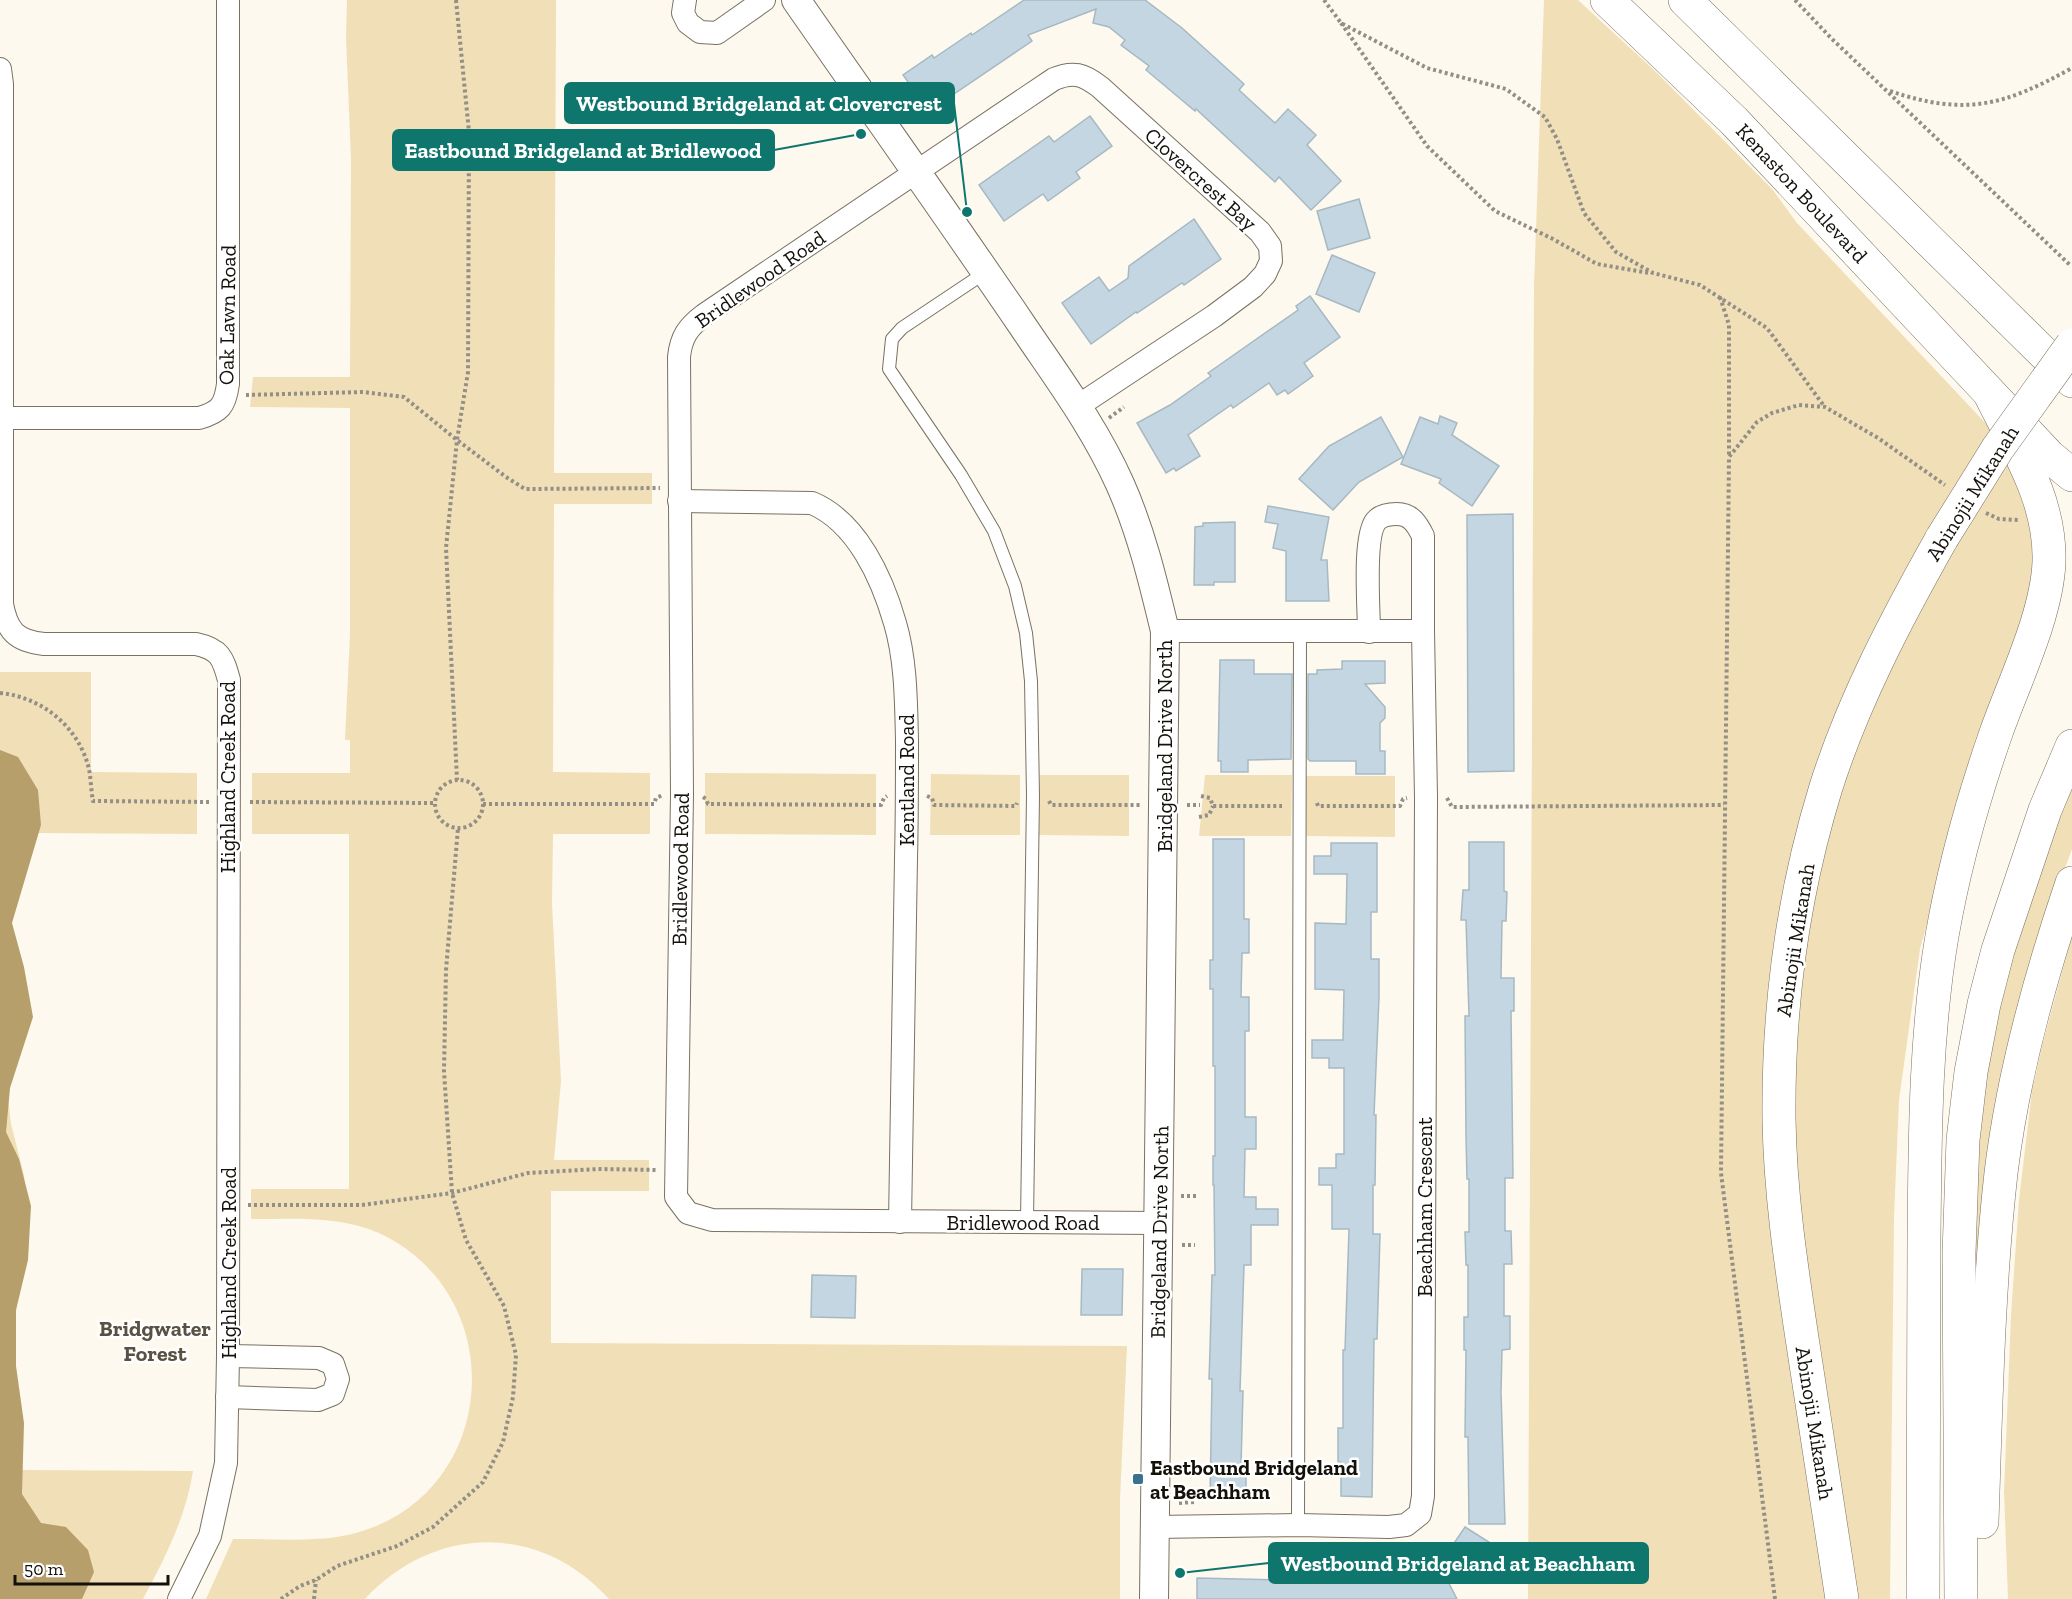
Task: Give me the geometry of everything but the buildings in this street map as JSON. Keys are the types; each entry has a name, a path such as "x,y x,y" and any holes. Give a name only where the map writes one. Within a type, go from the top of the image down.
{"main road":[{"name":"Kenaston Boulevard","path":"1607,0 1734,121 2049,456 2072,475"},
{"path":"1685,0 2072,381"},
{"path":"2020,330 2072,356"},
{"name":"Abinojii Mikanah","path":"1842,1599 1805,1359 1786,1214 1779,1120 1783,1003 1798,898 1827,786 1865,686 1888,637 1942,538 1998,448 2072,345"},
{"path":"1923,1599 1925,1141 1934,993 1942,937 1968,822 1986,762 2043,602 2049,565 2048,535 2036,489 1990,394"},
{"path":"1961,1599 1959,1252 1964,1140 1971,1072 1984,1004 1998,950 2045,810 2072,746"},
{"path":"1979,1599 1992,1283 2002,1172 2026,1038 2043,972 2072,883"}],"street":[{"name":"Oak Lawn Road","path":"3,418 199,418 215,414 226,400 228,384 228,0"},
{"path":"686,0 683,13 688,24 700,32 717,33 764,0"},
{"name":"Bridgeland Drive North","path":"796,0 987,271 1096,435 1120,484 1151,573 1165,631 1154,1599"},
{"name":"Highland Creek Road","path":"0,69 2,84 2,604 5,620 13,633 26,642 196,644 210,647 224,660 229,680 226,1463 210,1536 179,1599"},
{"name":"Clovercrest Bay","path":"916,172 1054,79 1064,74 1076,73 1088,77 1100,87 1260,232 1270,246 1271,261 1265,274 1253,287 1214,316 1078,406"},
{"name":"Bridlewood Road","path":"916,172 704,315 686,331 680,343 682,794 676,1197 688,1213 712,1220 1158,1223"},
{"name":"Kentland Road","path":"679,494 812,503 825,509 857,542 871,564 881,584 895,624 906,695 908,794 900,1222"},
{"name":"Beachham Crescent","path":"1155,1527 1298,1525 1389,1527 1406,1525 1420,1514 1423,1496 1426,797 1423,536 1416,523 1405,514 1387,514 1376,520 1368,538 1369,632"},
{"path":"1165,631 1423,631"},
{"path":"227,1397 318,1400 333,1394 338,1379 333,1364 319,1358 228,1356"}],"lane":[{"path":"987,271 902,328 892,339 889,369 974,496 994,531 1015,586 1026,633 1031,681 1033,795 1027,1222"},
{"path":"1298,1525 1300,632"}],"path":[{"path":"456,0 469,132 468,372 457,440 446,548 457,780"},
{"path":"1324,0 1427,146 1495,211 1553,239 1597,264 1653,273 1700,285 1719,296 1767,328 1825,407"},
{"path":"1795,0 1832,39 2072,266"},
{"path":"1341,23 1427,68 1506,89 1545,117 1557,139 1584,213 1616,252 1653,273"},
{"path":"1887,90 1930,102 1984,104 2021,94 2072,68"},
{"path":"1719,296 1728,325 1729,457"},
{"path":"242,395 363,392 404,397 457,440 525,489 679,494"},
{"path":"0,693 13,694 39,703 63,721 79,744 88,768 93,801 435,803"},
{"path":"457,780 472,783 482,796 483,804 482,812 473,824 458,828 444,823 439,818 435,803 439,790 450,781 457,780"},
{"path":"483,804 654,804 656,798 663,794 682,794 701,797 706,799 708,804 881,805 884,798 890,795 908,794 925,795 932,798 934,805 1016,806 1019,799 1033,795 1048,798 1051,805 1200,805"},
{"path":"1199,817 1209,814 1213,806 1210,798 1201,796"},
{"path":"1213,806 1282,806 1285,799 1299,796 1315,800 1318,806 1400,806 1403,799 1411,797 1449,799 1452,807 1724,805"},
{"path":"280,1599 338,1566 397,1546 433,1527 483,1482 503,1442 513,1397 516,1355 504,1306 466,1240 452,1193 444,1071 446,970 458,828"},
{"path":"241,1205 362,1205 452,1193 528,1173 598,1169 677,1170"},
{"path":"314,1599 316,1580"}],"shaded area":[{"path":"347,0 556,0 554,473 652,473 652,504 554,504 553,772 650,773 650,834 553,834 552,904 561,1081 554,1160 649,1160 649,1191 551,1191 551,1343 1127,1346 1120,1499 1120,1599 609,1599 582,1574 551,1556 520,1546 487,1542 454,1546 423,1557 392,1575 365,1599 206,1599 233,1539 313,1539 344,1536 359,1532 405,1510 439,1478 461,1438 471,1393 469,1348 454,1304 426,1266 385,1236 353,1224 302,1219 251,1219 251,1189 349,1189 349,834 252,834 252,773 350,773 350,740 345,740 350,634 350,408 250,407 253,377 350,377 351,159 346,38"},
{"path":"1544,0 1578,0 1655,71 1773,190 1797,223 1992,430 2010,452 2042,565 1976,748 1920,949 1899,1100 1894,1217 1890,1599 1528,1599 1534,286"},
{"path":"0,672 91,672 91,772 197,773 197,834 30,833 11,916 12,1070 8,1098 11,1124 24,1175 27,1208 14,1333 22,1470 193,1471 180,1521 167,1553 143,1599 0,1599"},
{"path":"0,750 18,757 38,790 41,825 12,923 24,967 33,1017 10,1088 6,1132 19,1159 31,1206 28,1260 16,1310 16,1366 24,1423 22,1494 41,1523 66,1527 88,1550 94,1572 82,1599 0,1599"},
{"path":"705,773 876,774 876,835 705,834"},
{"path":"931,774 1020,775 1020,835 930,835"},
{"path":"1040,775 1129,775 1129,836 1039,835"},
{"path":"1205,775 1292,775 1291,836 1199,836"},
{"path":"1305,776 1395,776 1395,837 1305,836"},
{"path":"2072,780 2072,849 2057,890 1978,1317 1970,1185 2002,965"},
{"path":"2072,936 2072,1599 2008,1599 2004,1492 2011,1315 2019,1200 2032,1091"}],"place":[{"name":"Eastbound Bridgeland at Bridlewood","path":"861,134"},
{"name":"Westbound Bridgeland at Clovercrest","path":"967,212"},
{"name":"Eastbound Bridgeland at Beachham","path":"1138,1479"},
{"name":"Westbound Bridgeland at Beachham","path":"1180,1573"}],"district":[{"name":"Bridgwater Forest","path":"155,1340"}]}
